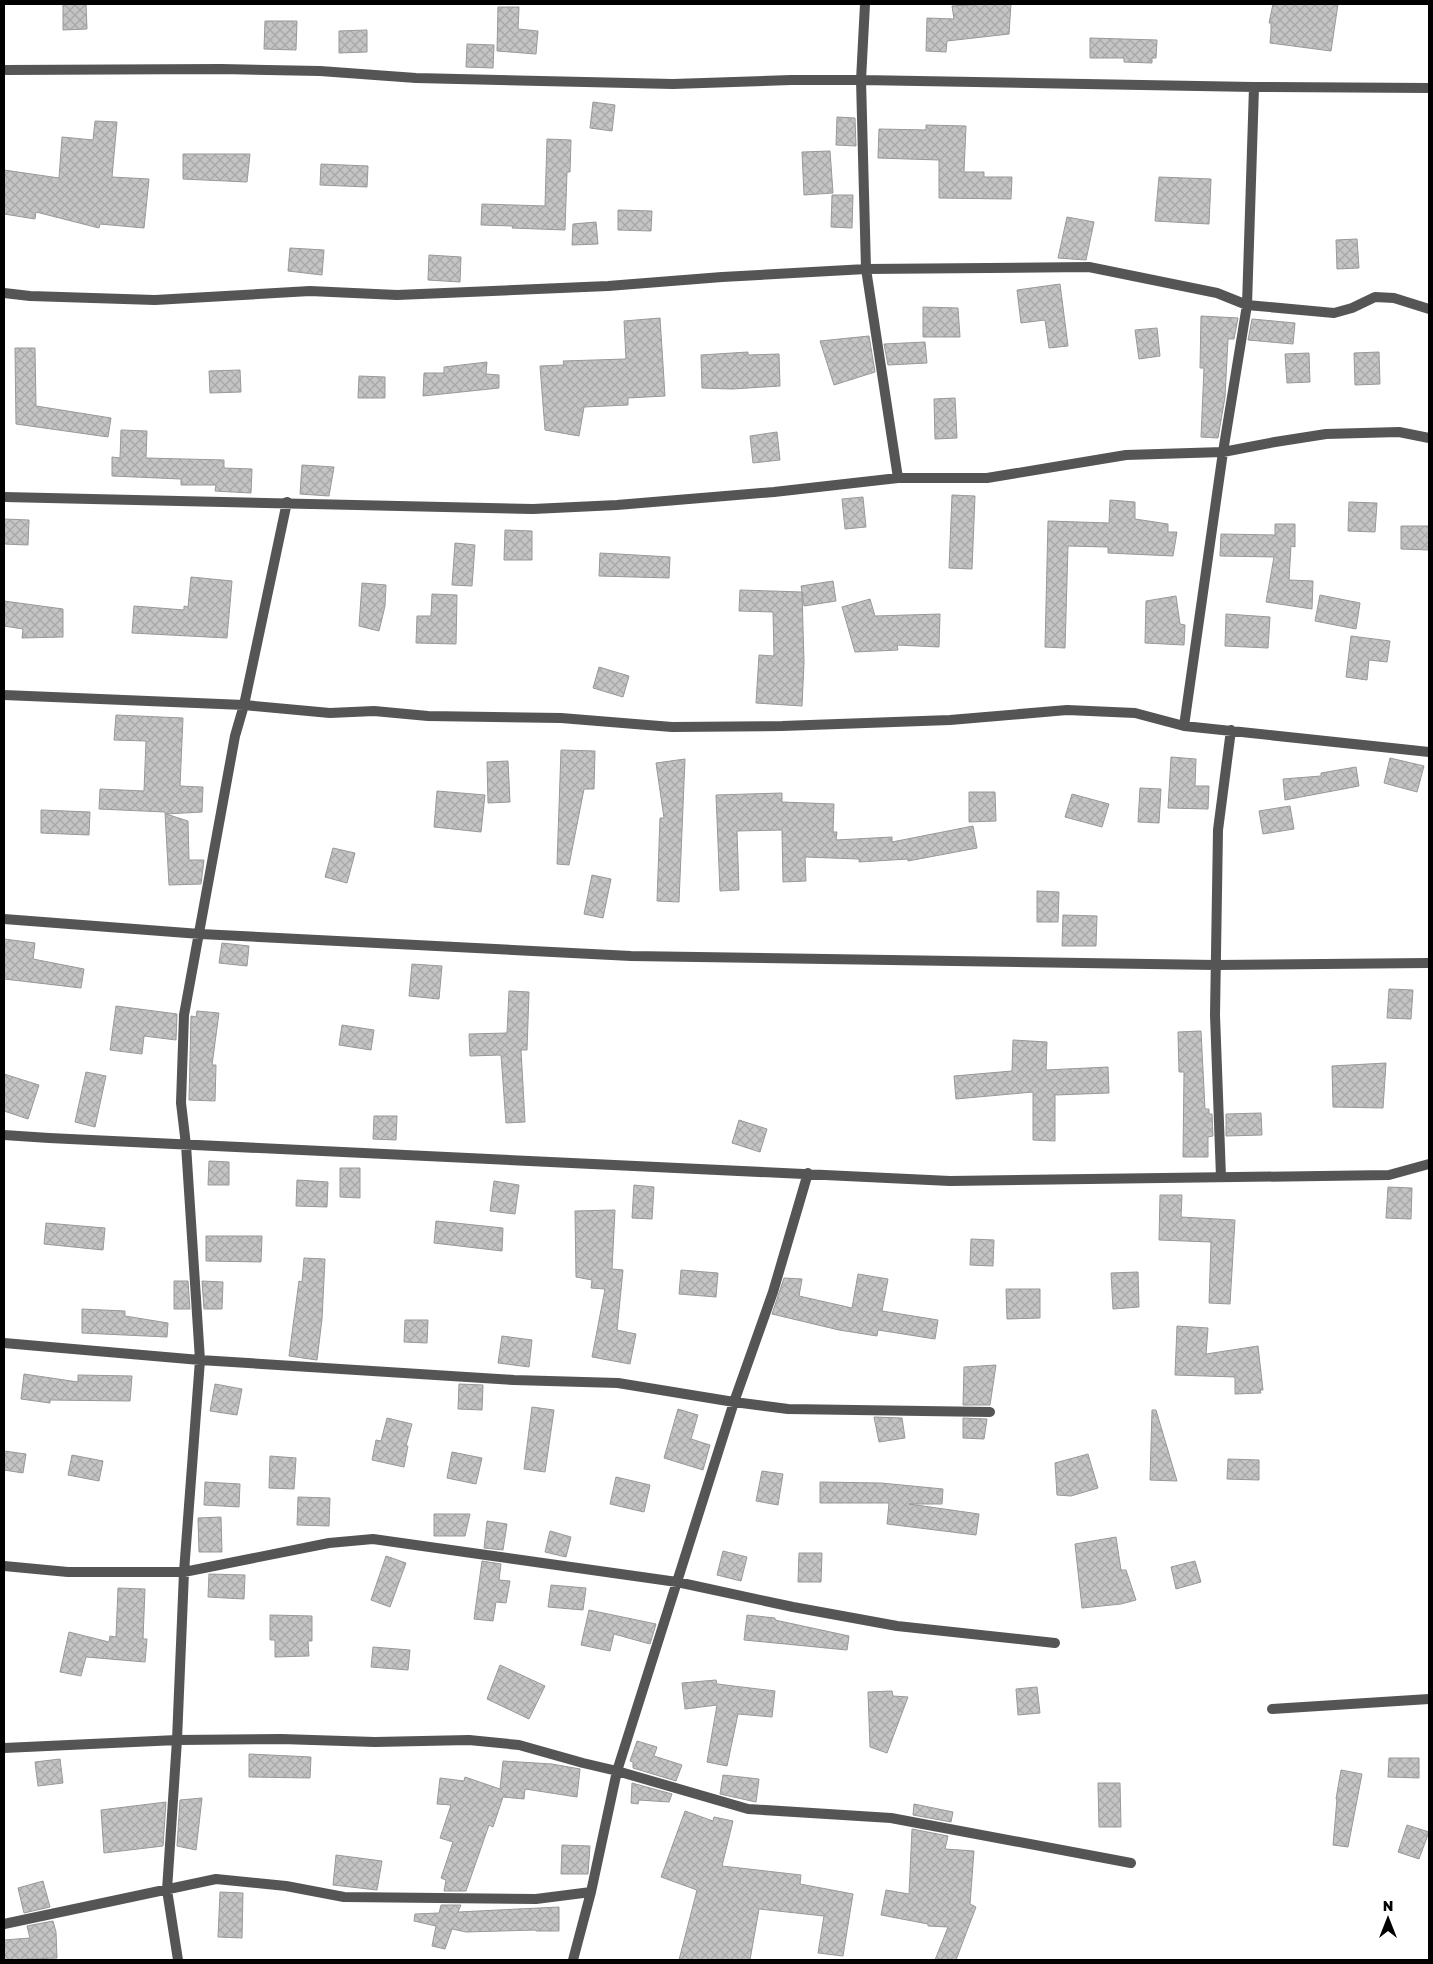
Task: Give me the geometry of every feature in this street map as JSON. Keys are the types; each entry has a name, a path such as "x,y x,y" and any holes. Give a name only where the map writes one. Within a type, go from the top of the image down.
{"street":[{"path":"865,4 861,80 866,270 898,478"},
{"path":"4,70 240,69 320,71 416,78 673,84 861,80 1429,88"},
{"path":"1184,726 1223,452 1247,305 1254,86"},
{"path":"4,293 30,296 156,300 310,292 397,295 608,286 722,277 866,270 1089,267 1217,293 1247,305 1334,313 1352,308 1376,297 1394,298 1429,309"},
{"path":"4,497 533,508 589,506 774,492 898,478 987,478 1126,455 1223,452 1326,434 1399,432 1429,438"},
{"path":"178,1960 167,1890 178,1740 184,1572 200,1360 186,1145 181,1104 184,1015 235,736 244,705 287,502"},
{"path":"4,695 244,705 330,713 374,711 428,716 561,718 672,727 782,726 950,720 1067,710 1135,713 1184,726 1429,752"},
{"path":"1221,1177 1215,1015 1218,830 1230,730"},
{"path":"4,919 200,934 631,956 1216,965 1429,963"},
{"path":"4,1135 586,1165 808,1173 950,1181 1389,1175 1429,1164"},
{"path":"573,1960 591,1892 617,1770 734,1402 773,1292 808,1173"},
{"path":"4,1343 200,1360 514,1380 618,1383 734,1402 788,1408 990,1412"},
{"path":"4,1566 68,1572 184,1572 329,1543 373,1539 677,1582 793,1607 897,1626 1055,1643"},
{"path":"1272,1709 1429,1699"},
{"path":"4,1748 178,1740 281,1739 375,1742 470,1740 519,1745 583,1763 617,1770 748,1809 891,1818 1131,1863"},
{"path":"4,1924 216,1879 286,1886 344,1897 536,1899 591,1892"}],"building":[{"path":"63,4 86,4 87,29 63,30"},
{"path":"1011,4 1009,34 947,41 946,52 926,51 927,18 954,19 952,6"},
{"path":"1273,4 1338,4 1331,51 1270,43 1271,23 1269,23"},
{"path":"498,7 519,7 518,29 538,31 536,54 497,51"},
{"path":"265,21 297,21 296,50 264,49"},
{"path":"367,30 367,52 339,53 339,31"},
{"path":"1090,38 1157,40 1156,58 1152,58 1152,63 1124,62 1124,58 1090,58"},
{"path":"467,44 494,45 493,68 466,67"},
{"path":"593,102 615,105 612,131 590,128"},
{"path":"837,117 855,118 856,146 836,145"},
{"path":"95,121 117,122 112,177 149,179 144,228 100,224 99,228 36,212 35,219 4,214 4,170 59,178 62,137 93,140"},
{"path":"926,125 966,126 964,172 984,172 984,177 1012,177 1011,199 939,198 939,160 878,158 879,129 926,130"},
{"path":"547,139 571,140 570,172 567,172 565,230 481,225 482,204 545,206"},
{"path":"830,151 833,193 804,195 802,152"},
{"path":"183,154 250,154 247,182 183,179"},
{"path":"321,164 368,166 367,187 320,185"},
{"path":"1159,177 1211,179 1209,224 1155,221"},
{"path":"832,195 853,195 852,228 831,227"},
{"path":"618,210 652,211 651,231 618,230"},
{"path":"1067,217 1094,222 1086,260 1058,258"},
{"path":"596,222 598,244 572,245 573,224"},
{"path":"1357,239 1359,268 1337,269 1336,240"},
{"path":"290,248 324,250 322,275 288,271"},
{"path":"429,255 461,257 460,282 428,280"},
{"path":"1060,284 1068,346 1049,348 1045,320 1021,323 1017,290"},
{"path":"923,307 958,308 960,337 923,337"},
{"path":"1201,316 1238,318 1234,339 1228,339 1225,397 1218,438 1201,437 1204,368 1200,368"},
{"path":"660,318 665,396 628,398 628,405 584,407 579,436 545,430 540,366 564,365 563,361 626,359 624,321"},
{"path":"1252,319 1295,323 1293,344 1248,340"},
{"path":"1157,328 1160,356 1139,359 1135,330"},
{"path":"869,336 875,372 834,385 820,341"},
{"path":"925,342 927,363 888,365 884,344"},
{"path":"15,348 35,348 36,406 111,418 108,437 16,424"},
{"path":"748,352 748,355 779,354 780,386 732,389 702,388 701,355"},
{"path":"1379,352 1380,384 1355,385 1354,353"},
{"path":"1309,353 1310,382 1287,383 1285,354"},
{"path":"487,362 486,374 499,375 499,388 423,396 424,373 444,373 444,367"},
{"path":"240,370 241,392 210,393 209,371"},
{"path":"359,376 385,377 385,398 358,398"},
{"path":"955,398 957,438 935,439 934,399"},
{"path":"121,430 147,431 146,458 224,460 224,468 252,469 251,493 215,491 216,485 181,485 181,479 112,476 112,457 120,458"},
{"path":"777,432 780,460 753,463 750,436"},
{"path":"302,465 334,467 329,496 300,494"},
{"path":"952,495 975,496 972,569 949,568"},
{"path":"863,497 866,527 845,529 842,499"},
{"path":"1110,500 1135,502 1135,519 1168,524 1168,532 1177,532 1173,556 1108,553 1108,547 1068,546 1065,648 1045,647 1048,521 1109,523"},
{"path":"1349,502 1377,503 1375,532 1348,531"},
{"path":"4,519 29,520 28,545 4,544"},
{"path":"1275,524 1295,524 1295,547 1291,546 1289,580 1313,581 1312,609 1266,602 1274,557 1220,556 1221,534 1275,535"},
{"path":"1401,526 1429,526 1429,550 1401,549"},
{"path":"505,530 532,531 532,560 504,560"},
{"path":"455,543 475,545 472,586 452,585"},
{"path":"600,553 670,557 669,578 599,576"},
{"path":"191,577 232,581 227,638 132,633 134,606 184,610 184,606 188,607"},
{"path":"833,581 836,601 804,606 801,586"},
{"path":"362,583 386,585 385,606 379,631 359,626"},
{"path":"740,590 802,592 804,663 802,706 756,703 759,655 774,656 773,612 739,611"},
{"path":"432,594 457,595 456,644 416,643 417,616 431,616"},
{"path":"1320,595 1360,603 1356,629 1315,621"},
{"path":"1176,596 1180,624 1185,625 1184,645 1145,643 1146,601"},
{"path":"870,599 875,616 940,614 939,647 897,645 898,650 855,652 842,607"},
{"path":"4,601 63,609 63,637 22,638 23,629 4,626"},
{"path":"1226,614 1270,617 1268,648 1225,646"},
{"path":"1351,636 1390,641 1387,662 1369,660 1367,680 1346,677"},
{"path":"599,667 629,676 623,697 593,688"},
{"path":"116,715 183,718 180,786 203,787 202,812 166,814 188,821 189,860 204,860 201,884 169,885 165,812 99,809 100,789 144,791 146,741 114,740"},
{"path":"561,750 595,751 594,789 584,789 569,865 557,864"},
{"path":"1171,757 1196,759 1195,786 1209,786 1208,809 1168,808"},
{"path":"1390,758 1424,766 1417,792 1384,783"},
{"path":"685,759 679,902 657,901 660,818 664,818 656,763"},
{"path":"508,761 510,802 488,803 487,762"},
{"path":"1356,767 1359,786 1285,800 1283,779 1321,776 1321,773"},
{"path":"1140,788 1161,789 1159,823 1138,822"},
{"path":"437,791 485,795 481,832 434,827"},
{"path":"969,792 995,792 996,821 969,822"},
{"path":"782,793 782,802 834,804 833,832 837,832 836,840 892,837 892,842 973,826 977,848 908,861 908,859 859,862 859,859 805,857 806,881 783,882 782,830 737,831 739,890 720,891 716,795"},
{"path":"1072,794 1109,804 1102,827 1065,817"},
{"path":"1290,806 1294,829 1263,834 1259,811"},
{"path":"41,810 90,812 89,835 41,833"},
{"path":"333,848 355,853 347,883 325,877"},
{"path":"592,875 611,879 603,918 584,914"},
{"path":"1037,891 1059,892 1058,922 1037,922"},
{"path":"1063,915 1097,916 1096,946 1062,946"},
{"path":"4,939 35,943 33,959 84,969 81,988 4,979"},
{"path":"222,943 249,946 247,966 219,963"},
{"path":"412,964 442,966 439,999 409,996"},
{"path":"1389,989 1413,990 1411,1019 1387,1018"},
{"path":"509,991 529,992 527,1050 521,1050 525,1122 506,1123 501,1055 470,1056 469,1034 507,1033"},
{"path":"116,1006 177,1014 176,1040 144,1036 142,1054 110,1050"},
{"path":"197,1011 219,1013 212,1065 216,1065 215,1101 189,1100 191,1016 196,1017"},
{"path":"342,1025 374,1030 371,1050 339,1045"},
{"path":"1201,1031 1205,1109 1209,1109 1209,1114 1212,1114 1213,1136 1208,1137 1208,1157 1183,1157 1184,1072 1179,1072 1178,1032"},
{"path":"1013,1040 1047,1042 1046,1070 1108,1067 1109,1093 1055,1095 1055,1141 1033,1140 1033,1092 956,1099 954,1076 1012,1071"},
{"path":"1386,1063 1383,1108 1333,1107 1332,1066"},
{"path":"86,1072 106,1076 95,1127 75,1122"},
{"path":"4,1074 39,1085 28,1119 4,1111"},
{"path":"1261,1113 1262,1135 1226,1136 1226,1114"},
{"path":"374,1116 397,1116 396,1140 373,1139"},
{"path":"739,1120 767,1129 760,1152 732,1143"},
{"path":"209,1161 229,1162 229,1185 208,1185"},
{"path":"340,1168 360,1168 360,1198 340,1197"},
{"path":"297,1180 328,1182 327,1207 296,1206"},
{"path":"494,1181 519,1185 515,1214 490,1211"},
{"path":"634,1185 654,1187 652,1219 632,1218"},
{"path":"1388,1187 1412,1188 1411,1219 1386,1218"},
{"path":"1160,1195 1182,1195 1181,1217 1235,1220 1230,1304 1209,1303 1211,1242 1159,1240"},
{"path":"615,1210 612,1269 623,1270 617,1330 636,1334 630,1364 592,1357 605,1289 591,1288 592,1280 576,1277 575,1211"},
{"path":"436,1221 503,1228 502,1251 434,1243"},
{"path":"46,1223 105,1228 103,1250 44,1244"},
{"path":"206,1236 262,1236 261,1262 206,1261"},
{"path":"971,1239 994,1240 993,1266 970,1265"},
{"path":"304,1258 325,1259 322,1319 317,1360 289,1356 299,1281 302,1282"},
{"path":"681,1270 718,1273 716,1297 679,1294"},
{"path":"1138,1272 1139,1307 1113,1309 1111,1273"},
{"path":"858,1274 888,1279 882,1311 938,1320 935,1339 878,1330 877,1336 839,1330 772,1314 784,1278 802,1279 799,1296 852,1308"},
{"path":"174,1281 188,1281 190,1309 174,1309"},
{"path":"202,1281 223,1282 222,1309 204,1309"},
{"path":"1006,1289 1040,1289 1040,1318 1007,1319"},
{"path":"82,1309 125,1311 125,1316 168,1323 167,1337 82,1333"},
{"path":"405,1320 428,1320 427,1343 404,1342"},
{"path":"1177,1326 1208,1328 1206,1354 1258,1346 1263,1390 1260,1390 1261,1393 1235,1394 1235,1377 1175,1375"},
{"path":"502,1336 532,1340 529,1367 498,1363"},
{"path":"996,1365 990,1405 963,1405 964,1367"},
{"path":"24,1374 78,1382 78,1375 132,1376 130,1401 50,1400 50,1403 21,1399"},
{"path":"215,1384 242,1389 237,1415 210,1411"},
{"path":"459,1384 483,1385 482,1410 458,1409"},
{"path":"532,1407 554,1410 545,1472 524,1469"},
{"path":"678,1409 698,1415 691,1439 710,1445 703,1470 664,1458"},
{"path":"1152,1410 1156,1410 1177,1481 1150,1480"},
{"path":"874,1417 902,1418 905,1438 879,1442"},
{"path":"387,1418 412,1424 406,1446 408,1446 404,1467 372,1460 376,1440 381,1441"},
{"path":"963,1418 987,1419 984,1439 963,1438"},
{"path":"4,1451 26,1454 23,1473 4,1470"},
{"path":"452,1452 482,1458 476,1484 447,1478"},
{"path":"1088,1454 1098,1488 1071,1496 1057,1495 1055,1463"},
{"path":"72,1455 103,1461 99,1481 68,1475"},
{"path":"270,1456 296,1458 294,1489 269,1488"},
{"path":"1228,1459 1259,1460 1259,1480 1227,1479"},
{"path":"762,1471 783,1474 778,1505 756,1501"},
{"path":"616,1477 650,1485 644,1512 610,1504"},
{"path":"205,1482 240,1484 239,1507 204,1505"},
{"path":"820,1482 881,1483 943,1489 942,1504 909,1504 979,1514 976,1535 887,1524 889,1503 820,1503"},
{"path":"298,1497 330,1498 329,1526 297,1525"},
{"path":"434,1514 470,1514 465,1536 434,1536"},
{"path":"221,1517 222,1552 199,1552 198,1518"},
{"path":"487,1521 507,1524 503,1550 484,1548"},
{"path":"550,1531 571,1537 566,1557 545,1552"},
{"path":"1116,1537 1121,1570 1126,1570 1136,1600 1121,1604 1082,1608 1075,1544"},
{"path":"723,1551 747,1557 741,1581 717,1575"},
{"path":"799,1553 822,1553 821,1582 798,1582"},
{"path":"386,1556 406,1563 390,1607 371,1600"},
{"path":"482,1561 501,1564 499,1580 510,1581 506,1603 496,1602 493,1621 474,1619"},
{"path":"1195,1561 1201,1582 1176,1589 1171,1567"},
{"path":"209,1574 245,1575 244,1599 208,1597"},
{"path":"551,1585 586,1588 583,1610 548,1607"},
{"path":"118,1588 145,1589 143,1639 147,1639 145,1662 86,1657 81,1676 60,1672 69,1632 109,1642 110,1636 116,1637"},
{"path":"589,1610 656,1624 650,1644 614,1634 610,1651 581,1645"},
{"path":"270,1615 312,1616 312,1641 308,1641 309,1656 275,1657 275,1640 270,1640"},
{"path":"747,1615 775,1618 775,1620 849,1636 847,1650 744,1640"},
{"path":"373,1647 410,1650 408,1670 371,1667"},
{"path":"500,1665 545,1686 529,1719 487,1699"},
{"path":"716,1680 717,1684 775,1691 772,1717 738,1714 727,1766 707,1762 717,1705 685,1709 682,1683"},
{"path":"1037,1687 1040,1713 1018,1715 1016,1689"},
{"path":"892,1691 893,1696 908,1697 887,1753 870,1747 868,1692"},
{"path":"637,1741 657,1747 654,1756 682,1765 676,1781 633,1768 633,1762 630,1761"},
{"path":"249,1754 311,1757 310,1778 249,1777"},
{"path":"1389,1758 1419,1758 1419,1778 1388,1777"},
{"path":"60,1759 63,1783 38,1786 35,1762"},
{"path":"503,1761 552,1764 580,1769 577,1797 525,1789 524,1799 503,1797 493,1827 489,1825 466,1891 444,1891 446,1880 441,1878 453,1842 440,1838 451,1805 437,1804 440,1778 464,1781 465,1777 500,1789"},
{"path":"1341,1770 1362,1774 1348,1847 1333,1845 1336,1799"},
{"path":"723,1775 759,1779 756,1802 720,1794"},
{"path":"632,1783 672,1794 669,1802 639,1800 638,1804 631,1803"},
{"path":"1098,1783 1120,1783 1121,1827 1099,1827"},
{"path":"202,1798 196,1850 177,1846 180,1800"},
{"path":"166,1802 163,1846 104,1853 101,1810"},
{"path":"914,1804 953,1812 951,1822 913,1815"},
{"path":"685,1811 713,1821 714,1817 733,1821 722,1866 801,1875 800,1884 853,1894 843,1956 818,1953 824,1916 759,1909 750,1960 679,1960 697,1890 661,1877"},
{"path":"1407,1825 1429,1832 1419,1859 1398,1852"},
{"path":"912,1829 948,1836 945,1849 974,1851 970,1904 976,1907 956,1960 935,1960 948,1927 928,1926 928,1924 881,1915 886,1890 909,1894"},
{"path":"562,1845 590,1846 588,1874 561,1874"},
{"path":"336,1855 382,1861 377,1890 333,1885"},
{"path":"43,1881 50,1907 24,1913 18,1888"},
{"path":"220,1892 243,1893 242,1938 218,1937"},
{"path":"441,1905 461,1905 458,1912 559,1907 559,1931 466,1932 452,1929 445,1949 432,1946 436,1926 414,1921 415,1914 439,1913"},
{"path":"53,1921 56,1932 57,1958 4,1960 4,1940 30,1938 27,1926"}]}
